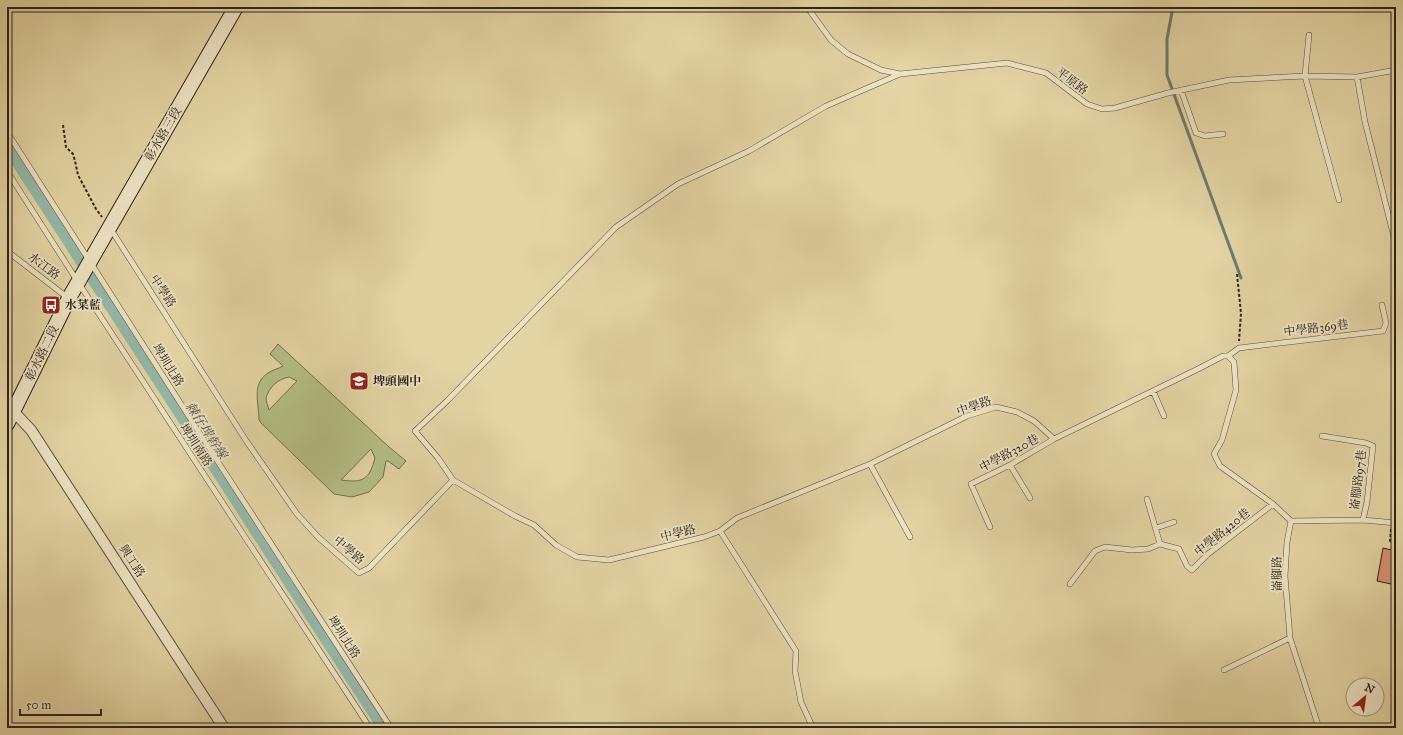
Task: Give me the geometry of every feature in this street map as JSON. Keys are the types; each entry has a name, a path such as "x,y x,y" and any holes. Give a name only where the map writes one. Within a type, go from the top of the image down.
{"main road":[{"name":"彰水路三段","path":"78,282 91,262 236,7"},
{"name":"彰水路二段","path":"10,418 78,282"}],"street":[{"name":"興工路","path":"10,418 31,430 224,728"}],"lane":[{"name":"平原路","path":"807,7 831,40 848,54 881,70 900,74 1007,64 1046,73 1087,104 1102,109 1115,108 1181,90 1229,80 1304,76 1357,77 1396,70"},
{"path":"1309,35 1304,76 1339,200"},
{"path":"453,480 438,458 415,431 616,227 678,184 749,151 826,106 900,74"},
{"path":"1357,77 1365,122 1396,245"},
{"path":"1181,90 1196,132 1205,136 1223,134"},
{"name":"埤圳北路","path":"7,132 220,466 391,728"},
{"name":"埤圳南路","path":"7,171 370,728"},
{"name":"中學路","path":"110,228 247,442 297,514 318,536 359,573 369,568 453,480 514,516 534,525 556,545 577,557 609,560 704,537 720,531 737,518 870,464 967,416 996,407 1017,412 1028,418 1044,429 1054,439"},
{"name":"水江路","path":"7,251 69,298"},
{"name":"中學路369巷","path":"1228,356 1239,348 1383,331 1386,323 1382,305"},
{"path":"1054,439 1223,356 1228,356 1234,362 1236,390 1222,440 1214,454 1220,466 1273,504 1291,521 1363,520 1394,522"},
{"path":"1153,391 1164,416"},
{"name":"崙腳路97巷","path":"1322,436 1366,443 1373,446 1367,502 1363,520"},
{"name":"中學路320巷","path":"990,526 971,484 1010,465 1054,439"},
{"path":"870,464 910,537"},
{"path":"1010,465 1030,498"},
{"path":"1070,584 1095,550 1105,547 1132,550 1148,549 1160,544 1147,499"},
{"name":"中學路420巷","path":"1160,544 1178,549 1187,566 1192,570 1208,554 1273,504"},
{"name":"崙腳路","path":"1291,521 1287,542 1285,576 1290,638 1319,728"},
{"path":"1156,528 1174,522"},
{"path":"720,531 796,651 795,671 801,702 813,728"},
{"path":"1224,670 1290,638"}],"path":[{"path":"63,125 66,147 73,154 76,161 78,175 96,209 110,228"},
{"path":"1237,274 1241,313 1239,348"},
{"path":"1394,522 1390,541 1396,543"}],"green space":[{"path":"278,344 406,461 399,469 386,461 383,477 369,492 352,497 334,494 259,420 257,394 259,383 268,373 283,366 270,354","holes":["289,377 297,381 269,410 266,398 269,390 278,382","371,449 375,458 367,475 364,478 355,481 341,480"]}],"building":[{"path":"1383,548 1396,551 1391,584 1377,581"}],"waterway":[{"path":"1173,7 1167,39 1167,75 1241,278"},
{"path":"1385,7 1396,12"},
{"name":"棘仔埤幹線","path":"7,147 383,728"}],"place":[{"name":"水菜藍","path":"51,305"},
{"name":"埤頭國中","path":"359,381"}]}
